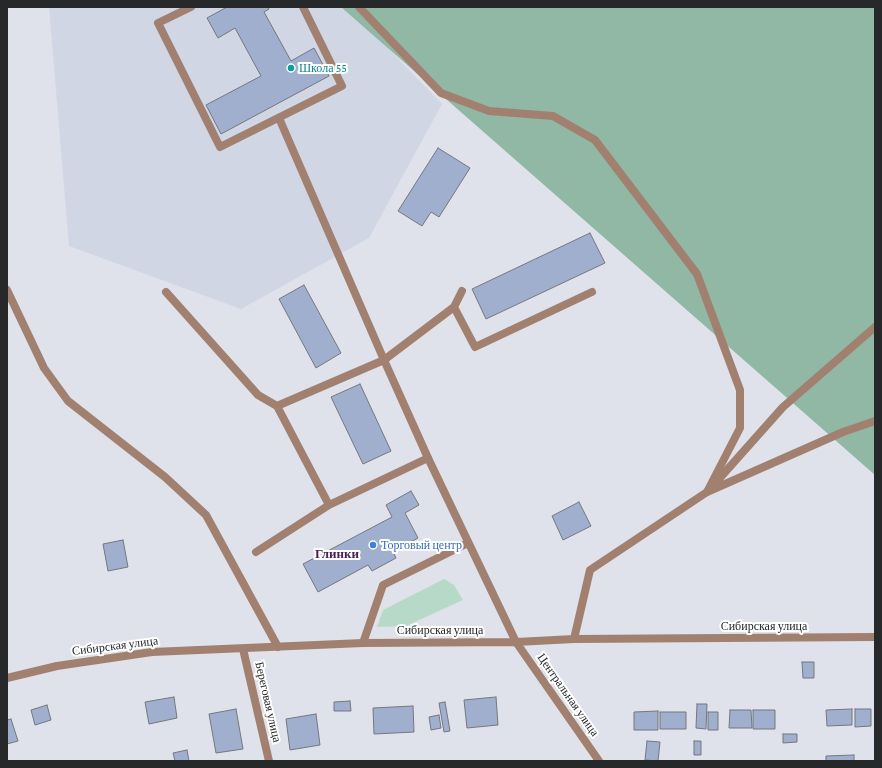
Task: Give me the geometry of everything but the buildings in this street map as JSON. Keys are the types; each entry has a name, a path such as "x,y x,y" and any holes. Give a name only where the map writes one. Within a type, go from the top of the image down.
{"street":[{"path":"191,7 158,23 220,147 342,86 303,7"},
{"path":"359,7 441,93 489,111 553,116 595,140 697,274 740,390 740,428 707,492"},
{"name":"Центральная улица","path":"278,118 428,458 516,642 599,761"},
{"path":"7,290 44,368 68,401 164,476 206,515 278,647"},
{"path":"276,406 384,360 454,307 462,291"},
{"path":"166,292 258,395 276,406 329,505"},
{"path":"454,307 474,347 592,292"},
{"path":"707,492 783,407 875,327"},
{"path":"574,639 590,570 707,492 843,432 875,421"},
{"path":"256,552 329,505 428,458"},
{"path":"363,643 383,585 468,543"},
{"name":"Сибирская улица","path":"7,678 58,666 152,652 363,643 516,642 574,639 875,637"},
{"name":"Береговая улица","path":"243,649 269,761"}],"shaded area":[{"path":"49,7 348,7 442,104 369,238 241,309 69,246"}],"green space":[{"path":"341,7 875,7 875,475"},
{"path":"444,579 454,585 463,600 406,626 377,627 383,610"}],"place":[{"name":"Школа 55","path":"291,68"},
{"name":"Торговый центр","path":"373,545"}],"district":[{"name":"Глинки","path":"337,554"}]}
